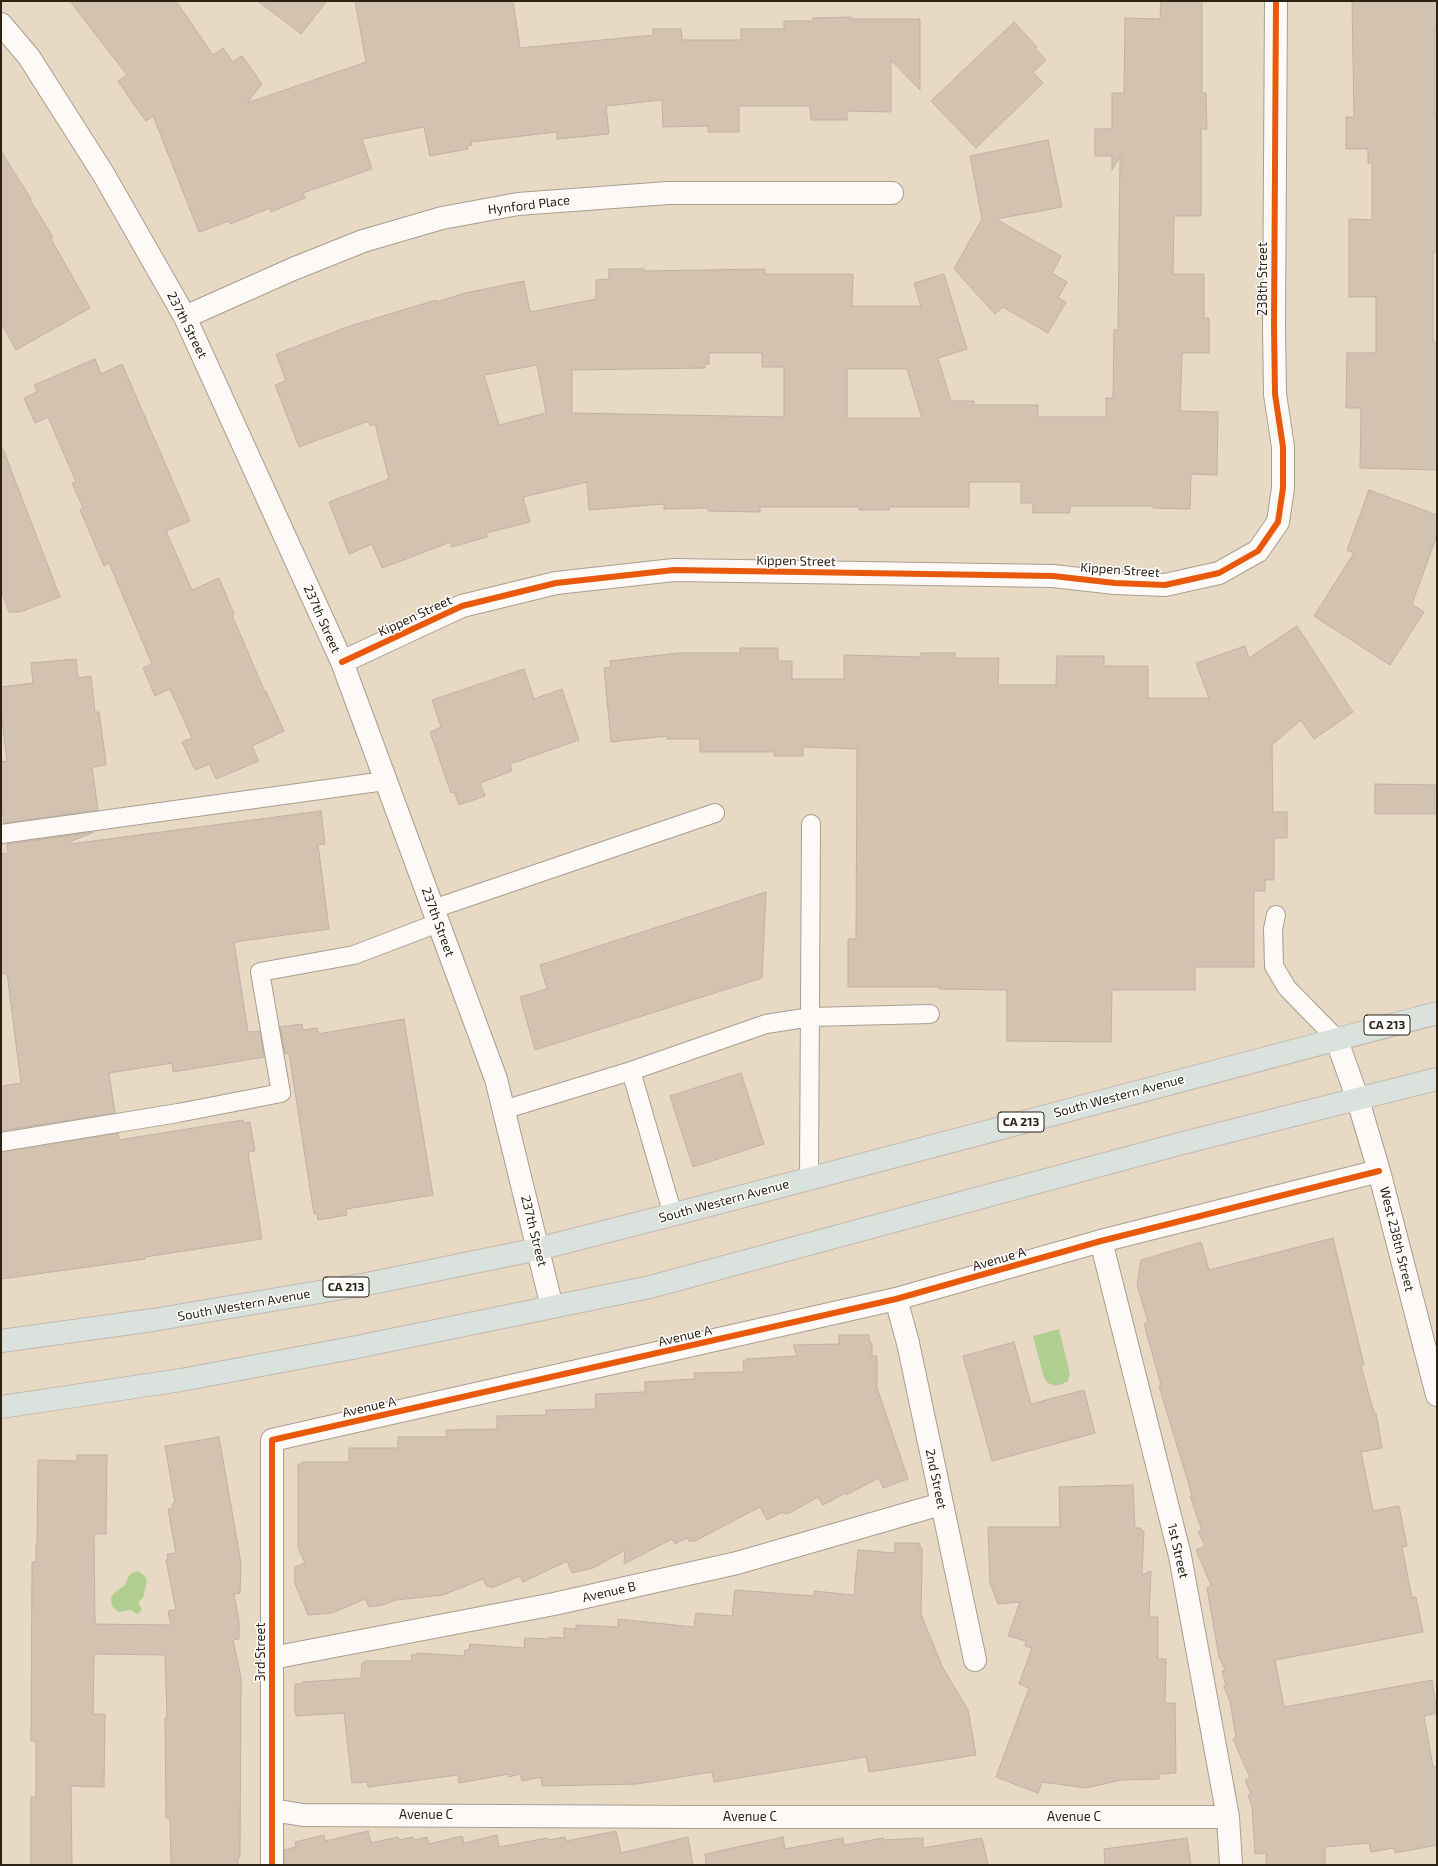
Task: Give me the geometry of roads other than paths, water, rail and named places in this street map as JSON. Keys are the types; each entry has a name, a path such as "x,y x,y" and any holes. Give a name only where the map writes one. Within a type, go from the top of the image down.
{"main road":[{"name":"South Western Avenue","path":"1,1341 154,1320 368,1284 538,1249 673,1215 1336,1038 1437,1013"},
{"path":"1,1406 181,1380 352,1348 650,1287 1171,1146 1437,1079"}],"street":[{"name":"238th Street","path":"1258,551 1278,522 1284,488 1284,447 1275,394 1274,349 1276,1"},
{"name":"237th Street","path":"1,24 29,57 104,175 185,317 342,662 496,1079 552,1307"},
{"name":"Hynford Place","path":"185,317 294,269 363,241 442,218 518,204 668,193 892,193"},
{"name":"Kippen Street","path":"342,662 462,606 556,582 674,570 1053,576 1165,585 1219,573 1258,551"},
{"name":"West 238th Street","path":"1336,1038 1358,1100 1379,1171 1437,1395"},
{"name":"Avenue A","path":"272,1440 896,1299 1101,1241 1379,1171"},
{"name":"1st Street","path":"1101,1241 1180,1556 1228,1817 1231,1865"},
{"name":"2nd Street","path":"896,1299 908,1343 941,1504 976,1660"},
{"name":"3rd Street","path":"272,1440 272,1865"},
{"name":"Avenue B","path":"272,1658 554,1604 737,1563 941,1504"},
{"name":"Avenue C","path":"272,1810 303,1814 351,1815 690,1817 1228,1817"}],"lane":[{"path":"1,834 385,781"},
{"path":"1,1142 178,1113 281,1093 260,972 354,955 436,916 715,813"},
{"path":"809,1179 811,824"},
{"path":"1276,916 1273,928 1274,966 1287,988 1336,1038"},
{"path":"503,1110 631,1071 766,1024 811,1017 930,1014"},
{"path":"631,1071 673,1215"}]}
